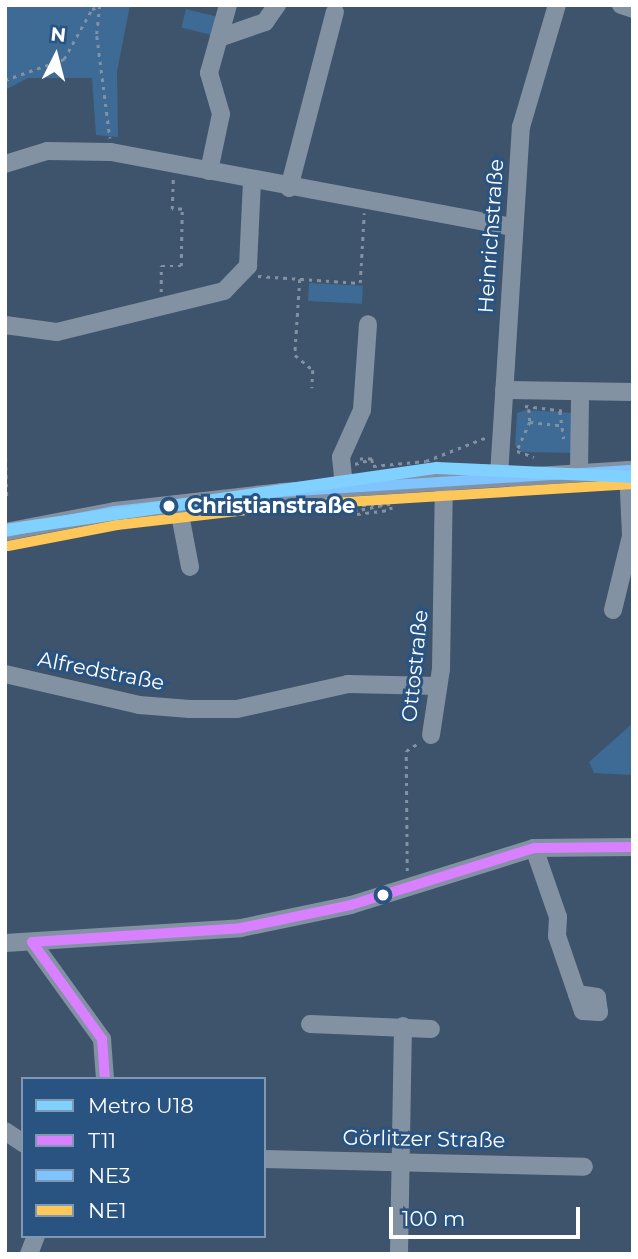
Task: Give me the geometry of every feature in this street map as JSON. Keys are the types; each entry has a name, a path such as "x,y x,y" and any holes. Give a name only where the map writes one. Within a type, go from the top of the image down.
{"street":[{"path":"209,171 221,114 209,74 228,5"},
{"path":"219,38 265,22 277,5"},
{"name":"Heinrichstraße","path":"499,475 501,437 512,390 513,227 521,127 557,5"},
{"path":"621,5 633,9"},
{"path":"289,188 335,12"},
{"path":"5,164 47,151 111,152 289,188 513,227"},
{"path":"5,325 57,332 224,291 244,276 252,181"},
{"path":"344,486 341,457 361,418 368,324"},
{"path":"512,390 580,403 633,392"},
{"path":"579,471 580,403"},
{"path":"5,532 178,504 344,486 426,470 444,477 630,470 631,536 614,610"},
{"name":"Ottostraße","path":"431,735 438,686 444,477"},
{"path":"178,504 190,567"},
{"name":"Alfredstraße","path":"5,674 139,705 190,709 272,703 348,684 438,686"},
{"path":"5,943 241,928 407,888 534,848 633,847"},
{"path":"534,848 577,994"},
{"path":"32,942 102,1039 105,1077"},
{"path":"310,1024 430,1029"},
{"path":"399,1254 403,1026"},
{"path":"5,1131 21,1142"},
{"name":"Görlitzer Straße","path":"266,1159 584,1167"}],"path":[{"path":"5,80 64,59 90,7 99,6 111,152"},
{"path":"160,307 161,266 181,265 182,209 172,209 173,163"},
{"path":"244,276 360,283 365,201"},
{"path":"300,279 295,355 313,370 312,388"},
{"path":"512,390 528,409 530,422 517,451"},
{"path":"528,409 580,403"},
{"path":"530,422 560,425"},
{"path":"5,424 7,500"},
{"path":"366,461 372,460 373,466 426,470 501,437 513,438 517,451"},
{"path":"517,451 534,457"},
{"path":"355,500 357,514 391,510 389,498"},
{"path":"362,507 390,504"},
{"name":"Ottostraße","path":"407,888 406,751 431,735"}],"shaded area":[{"path":"5,5 130,5 117,72 118,137 96,135 92,78 28,78 5,90"},
{"path":"186,9 217,17 212,35 181,27"},
{"path":"309,283 363,286 362,304 308,301"},
{"path":"526,410 576,413 576,453 522,452 515,446 517,413"},
{"path":"633,723 633,775 594,773 589,762"}],"metro line":[{"name":"U18","path":"5,530 437,468 633,477"}],"transit line":[{"name":"NE3","path":"5,532 115,511 281,492 633,470"},
{"name":"NE1","path":"8,546 117,525 282,506 633,484"},
{"name":"T11","path":"32,942 241,928 351,905 534,848 633,847"},
{"name":"T11","path":"32,942 102,1039 105,1077"}],"place":[{"name":"Christianstraße","path":"169,506"}]}
